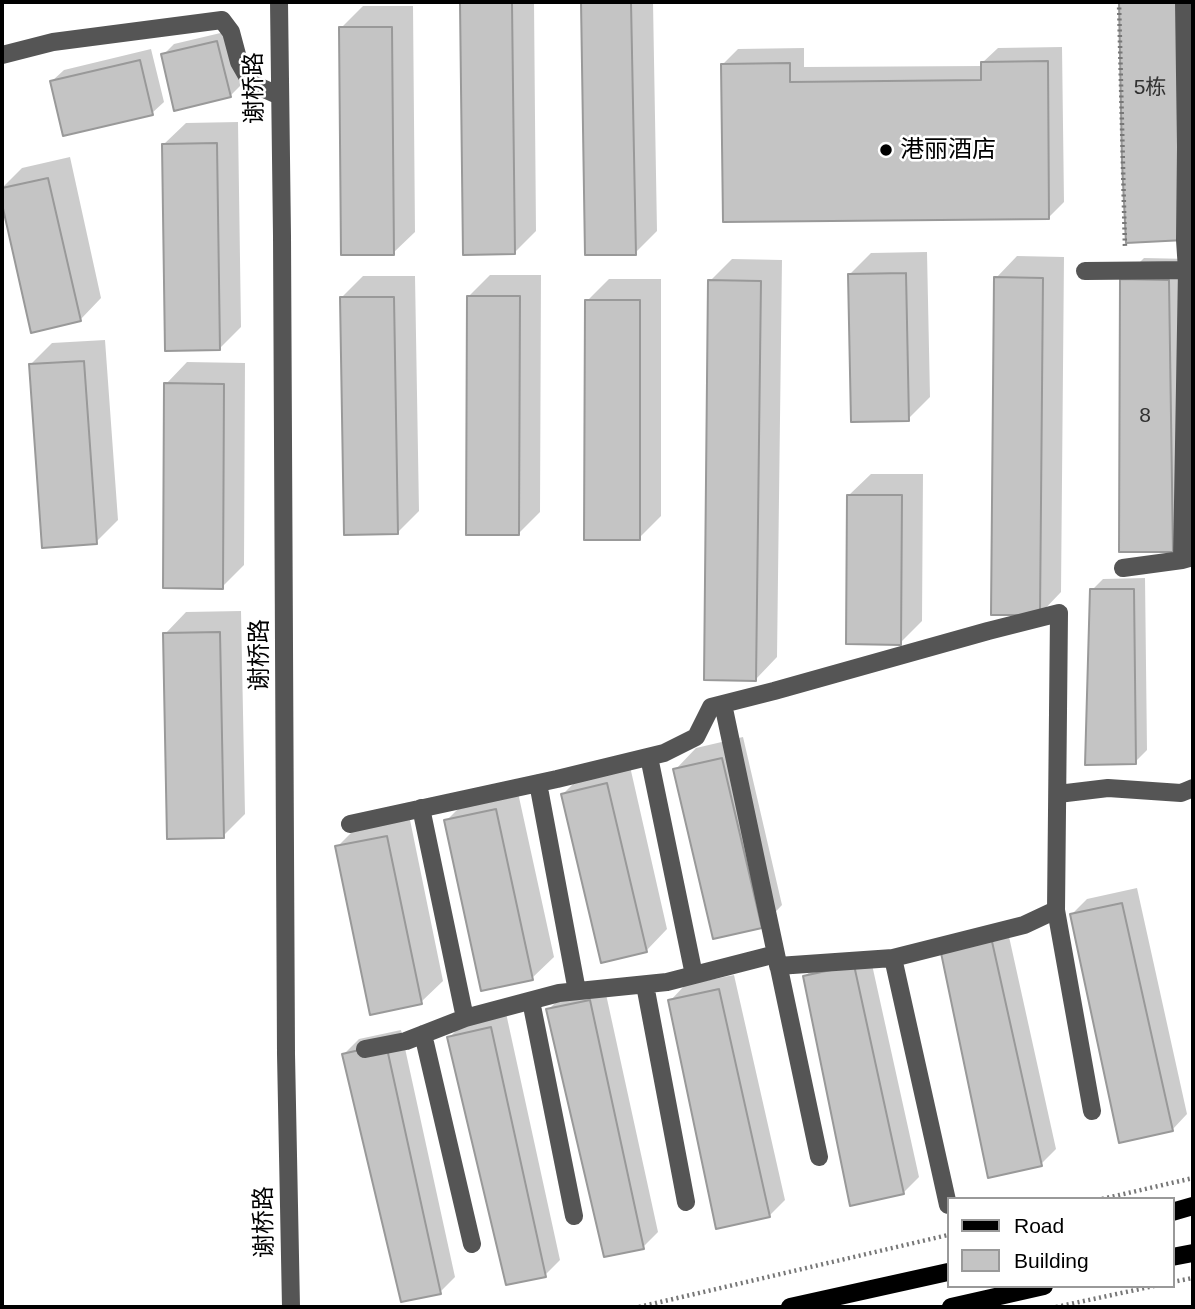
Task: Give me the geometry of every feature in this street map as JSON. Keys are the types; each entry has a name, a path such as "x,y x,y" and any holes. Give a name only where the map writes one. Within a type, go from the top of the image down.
{"main road":[{"path":"1174,1211 1193,1206"},
{"path":"1174,1257 1193,1253"},
{"path":"790,1307 946,1272"},
{"path":"951,1307 1035,1288"}],"street":[{"name":"谢桥路","path":"279,2 286,1054 291,1307"},
{"path":"1123,568 1187,558 1190,270 1185,240 1190,148 1184,2"},
{"path":"2,55 53,42 222,20 231,33 239,62 251,83 280,96"},
{"path":"1085,271 1190,270"},
{"path":"350,824 664,753 696,737 711,707 1059,613 1056,910 1092,1111"},
{"path":"723,704 819,1157"},
{"path":"649,757 694,975"},
{"path":"538,783 577,991"},
{"path":"1058,794 1108,788 1181,793 1193,788"},
{"path":"421,808 465,1018"},
{"path":"365,1049 405,1041 465,1018 559,993 667,982 777,960 893,958 1024,925 1056,910"},
{"path":"893,958 946,1197"},
{"path":"645,985 686,1202"},
{"path":"531,1001 574,1216"},
{"path":"423,1034 472,1244"}],"path":[{"path":"1119,2 1126,271"},
{"path":"1111,1197 1193,1178"},
{"path":"639,1307 946,1235"},
{"path":"1174,1282 1193,1278"},
{"path":"1056,1307 1145,1288"}],"building":[{"path":"581,2 631,2 636,255 585,255"},
{"path":"1119,2 1177,2 1185,240 1126,243"},
{"path":"460,3 512,3 515,254 463,255"},
{"path":"339,27 392,27 394,255 341,255"},
{"path":"217,41 231,97 174,111 161,54"},
{"path":"140,60 153,115 63,136 50,81"},
{"name":"港丽酒店","path":"1048,61 1049,219 723,222 721,64 790,63 790,82 981,80 981,62"},
{"path":"217,143 220,350 165,351 162,144"},
{"path":"48,178 81,321 31,333 2,204 2,188"},
{"path":"906,273 909,421 851,422 848,274"},
{"path":"994,277 1043,278 1040,615 991,615"},
{"path":"1120,279 1169,280 1173,552 1119,552"},
{"path":"708,280 761,281 756,681 704,680"},
{"path":"467,296 520,296 519,535 466,535"},
{"path":"340,297 394,297 398,534 344,535"},
{"path":"585,300 640,300 640,540 584,540"},
{"path":"84,361 97,544 42,548 29,364"},
{"path":"164,383 224,384 223,589 163,588"},
{"path":"847,495 902,495 901,645 846,644"},
{"path":"1090,589 1134,589 1136,764 1085,765"},
{"path":"220,632 224,838 167,839 163,633"},
{"path":"722,758 762,928 713,939 673,769"},
{"path":"607,783 647,952 601,963 561,794"},
{"path":"496,809 533,980 481,991 444,820"},
{"path":"387,836 422,1004 370,1015 335,846"},
{"path":"1122,903 1173,1131 1119,1143 1070,914"},
{"path":"991,937 1042,1166 988,1178 940,948"},
{"path":"854,965 904,1194 850,1206 803,976"},
{"path":"719,989 770,1217 716,1229 668,1000"},
{"path":"590,1000 644,1249 604,1257 546,1009"},
{"path":"491,1027 546,1277 506,1285 447,1037"},
{"path":"386,1044 441,1294 401,1302 342,1054"}],"place":[{"name":"港丽酒店","path":"886,150"}]}
